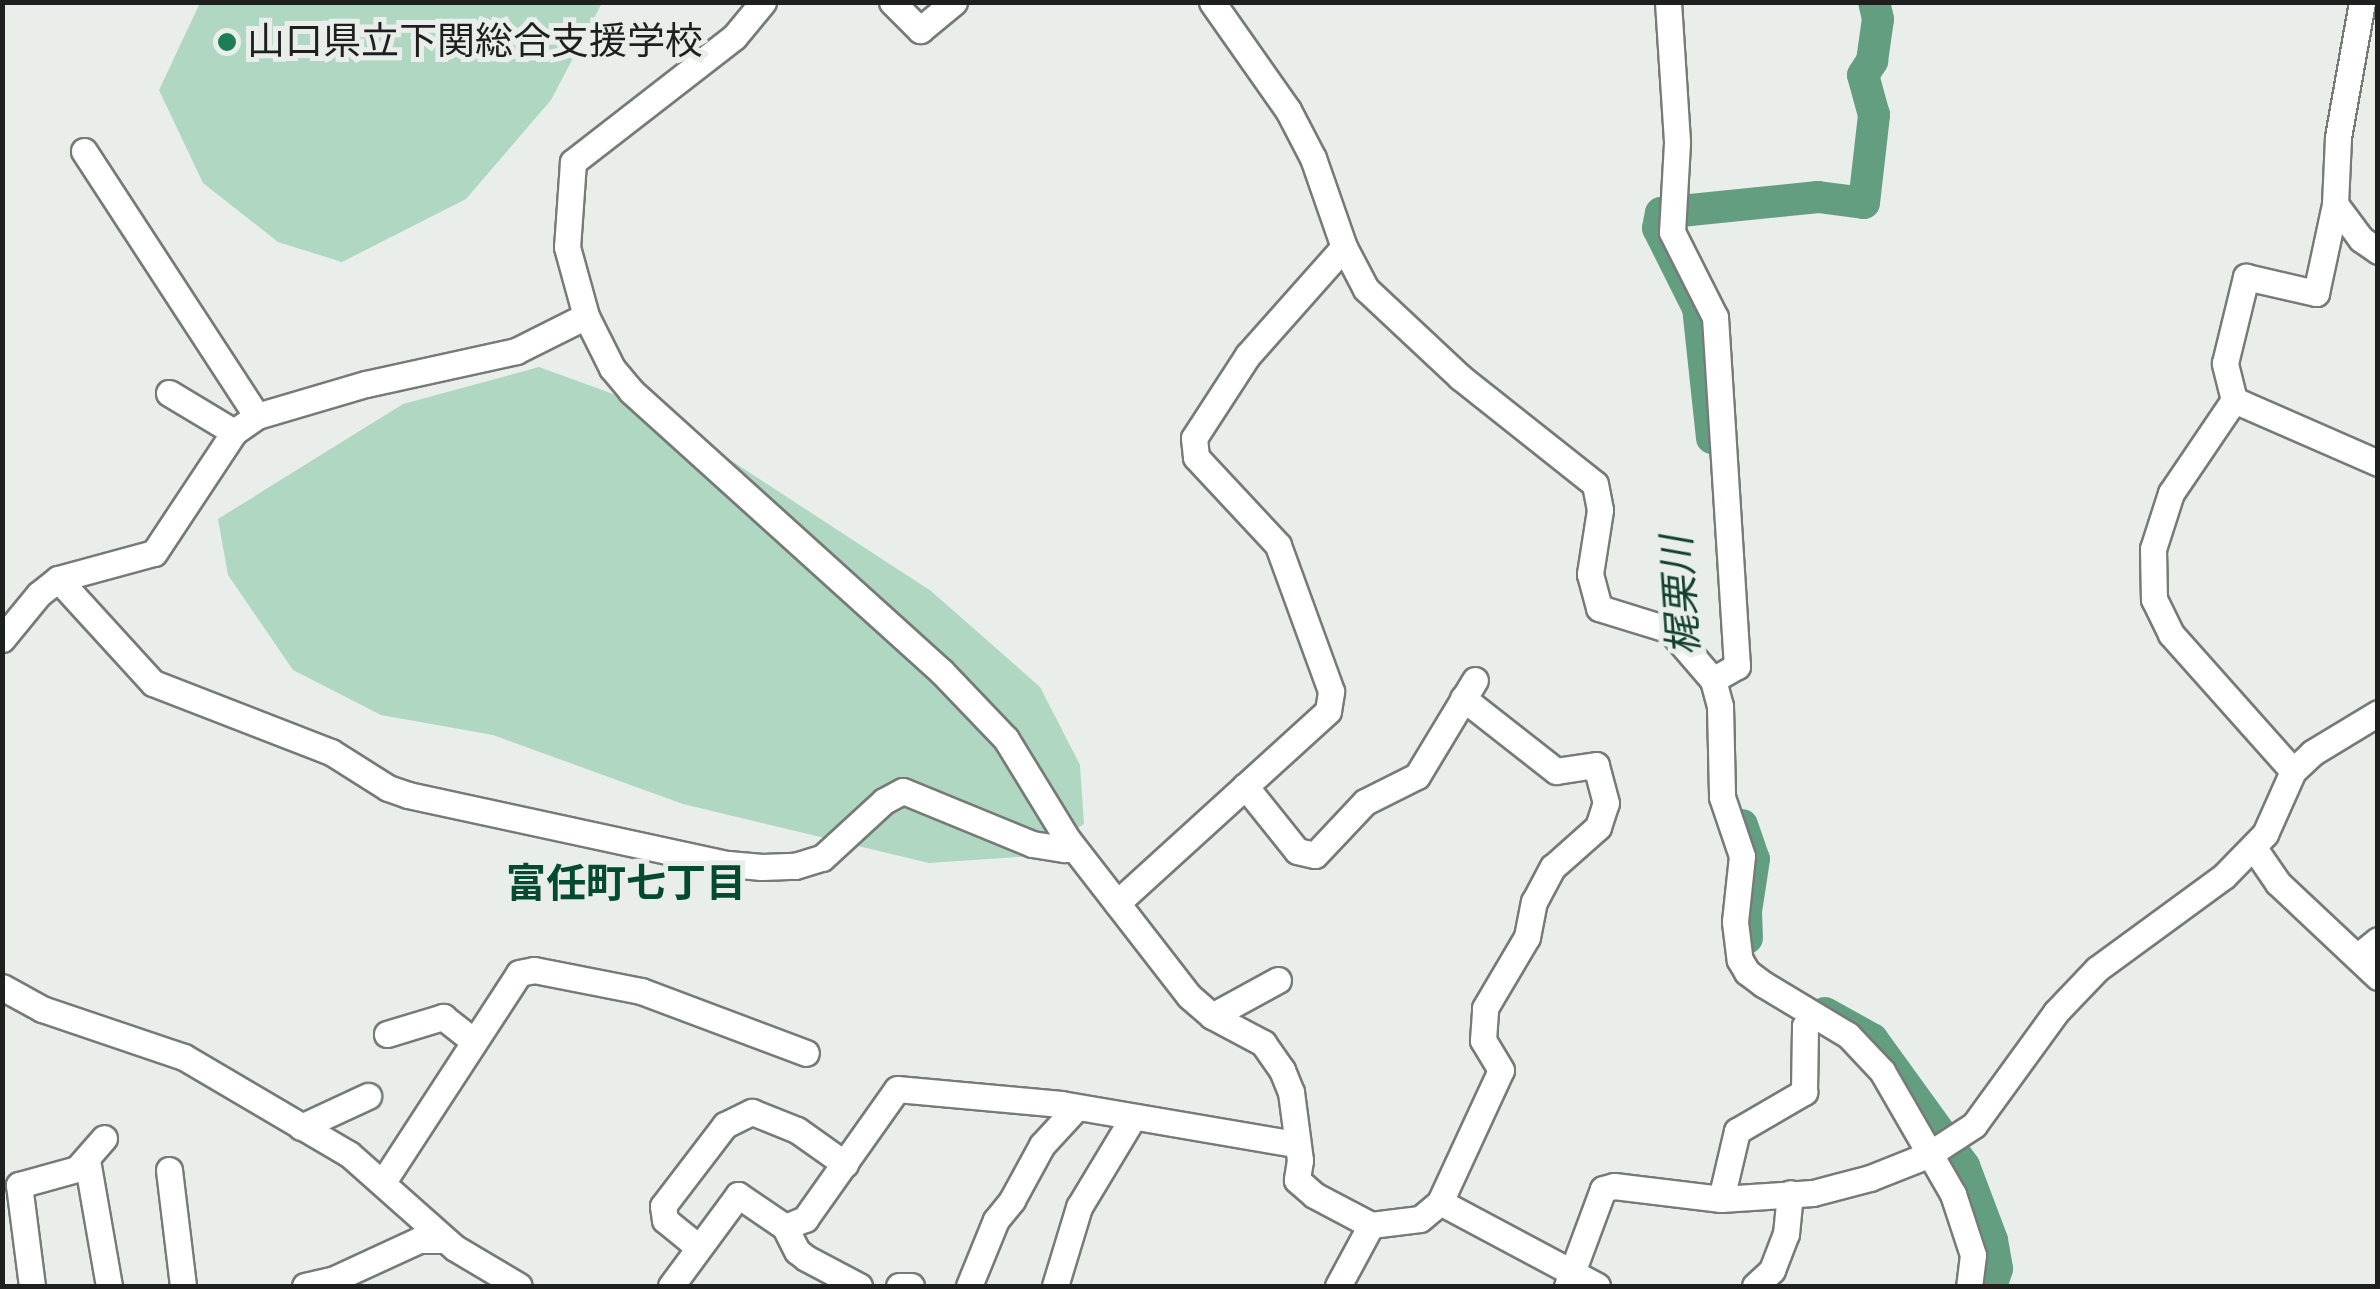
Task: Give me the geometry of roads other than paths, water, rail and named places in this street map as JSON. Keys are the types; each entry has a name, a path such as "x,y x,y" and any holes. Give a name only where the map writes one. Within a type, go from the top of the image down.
{"street":[{"path":"763,2 734,36 573,162 567,246 586,316 630,392 942,670 1006,739 1068,840 1189,996 1212,1016 1263,1043 1282,1070 1291,1092 1297,1180 1314,1194 1371,1225 1420,1220 1440,1202 1501,1070 1484,1040 1485,1008 1527,938 1534,902 1553,867 1598,827 1606,802 1596,766 1556,771 1469,689 1417,776 1365,802 1315,855 1297,851 1246,786"},
{"path":"892,2 920,30 954,2"},
{"path":"1212,2 1288,110 1314,158 1344,246 1380,306 1460,377 1595,484 1600,510 1590,574 1599,608 1670,630 1713,680 1720,706 1722,797 1742,856 1735,922 1740,960 1747,972 1867,1051 1953,1194 1973,1255 1969,1286"},
{"path":"1668,2 1676,142 1672,232 1714,317 1737,666 1713,680"},
{"path":"2293,772 2170,634 2154,599 2153,549 2171,492 2234,400 2225,362 2246,277 2316,293 2335,204 2338,137 2362,2"},
{"path":"84,151 257,416"},
{"path":"2335,204 2361,240 2378,252"},
{"path":"1117,903 1328,711 1332,691 1278,546 1196,457 1194,438 1248,354 1344,246"},
{"path":"2,639 39,594 58,579 154,553 234,432 257,416 366,384 516,351 586,316"},
{"path":"170,393 234,432"},
{"path":"2234,400 2378,463"},
{"path":"58,579 152,683 331,752 388,788 408,795 745,866 795,866 822,858 884,801 903,791 1032,844 1066,850 1068,840"},
{"path":"1569,1281 1603,1189 1614,1186 1721,1199 1839,1188 1931,1153 1974,1125 2056,1012 2098,969 2224,876 2254,848 2272,822 2293,772 2312,753 2378,714"},
{"path":"2254,848 2278,883 2378,977"},
{"path":"2357,957 2378,940"},
{"path":"383,1182 519,973 534,970 641,990 806,1054"},
{"path":"1212,1016 1278,980"},
{"path":"2,988 42,1009 184,1057 349,1154 444,1240 519,1286"},
{"path":"387,1034 443,1017 472,1040"},
{"path":"1721,1199 1737,1132 1804,1092 1805,1026 1811,1017"},
{"path":"786,1227 805,1219 897,1089 1076,1108 1132,1119 1152,1118 1296,1144"},
{"path":"301,1127 368,1096"},
{"path":"970,1286 996,1220 1012,1200 1042,1145 1076,1108"},
{"path":"697,1246 665,1220 663,1206 726,1124 752,1112 797,1130 845,1164"},
{"path":"1055,1286 1079,1207 1132,1119"},
{"path":"32,1286 19,1185 49,1180 87,1160 104,1138"},
{"path":"87,1160 109,1286"},
{"path":"169,1170 183,1286"},
{"path":"1755,1286 1772,1270 1786,1234 1790,1193"},
{"path":"670,1286 738,1194 786,1227 797,1251 806,1258 858,1286"},
{"path":"1440,1202 1569,1281 1597,1286"},
{"path":"1338,1286 1371,1225"},
{"path":"306,1286 338,1283 419,1240 444,1240"},
{"path":"899,1286 912,1286"}],"waterway":[{"name":"梶栗川","path":"1712,438 1698,308 1658,228 1661,213 1818,197 1864,203 1874,115 1863,75 1872,61 1878,19 1874,2"},
{"name":"梶栗川","path":"1742,825 1754,859 1746,911 1747,938"},
{"name":"梶栗川","path":"1825,1013 1872,1039 1964,1166 1992,1240 1997,1269 1991,1286"}],"place":[{"name":"山口県立下関総合支援学校","path":"227,42"}],"district":[{"name":"富任町七丁目","path":"626,884"}]}
